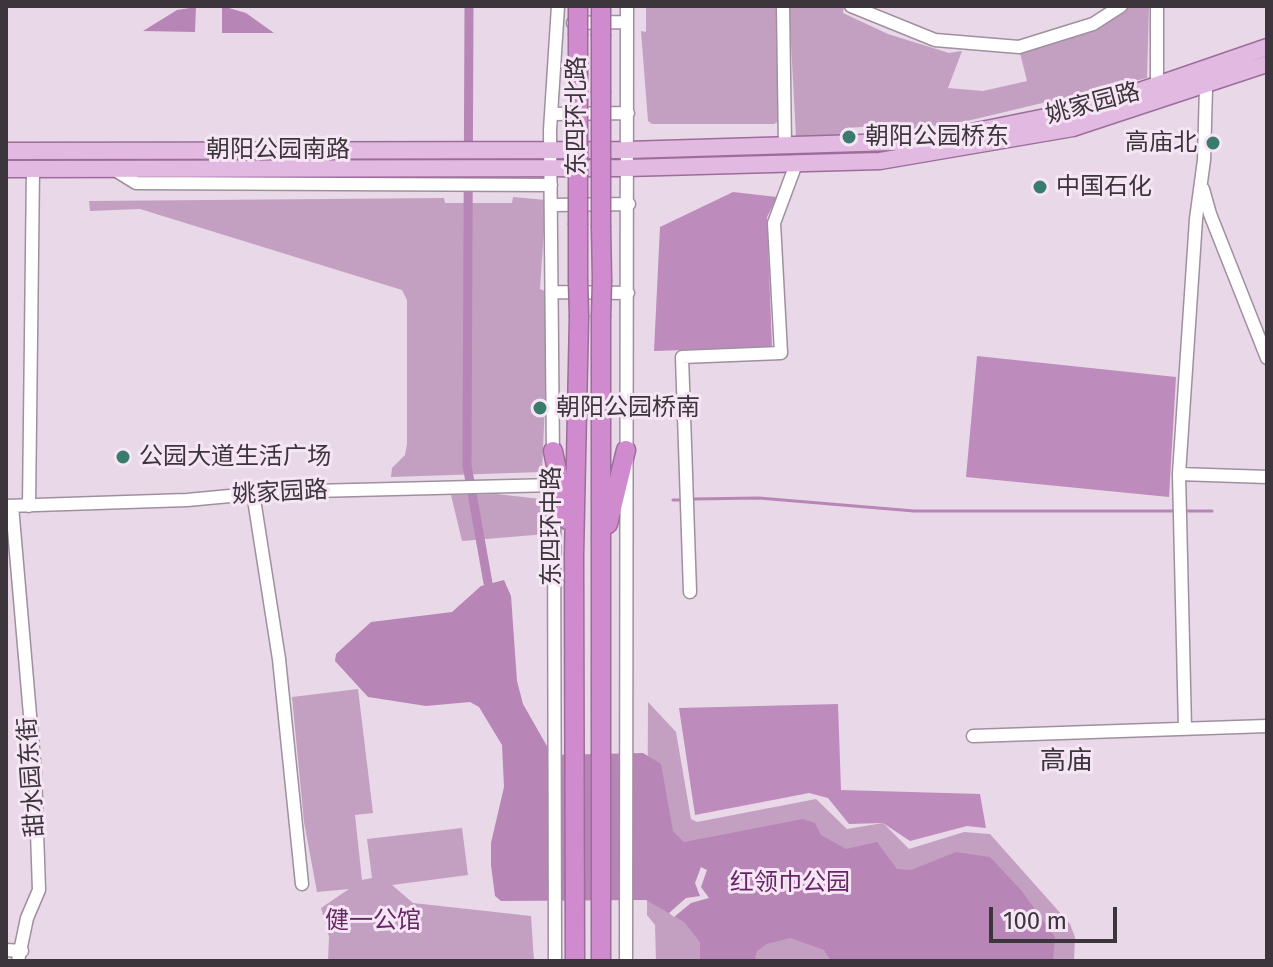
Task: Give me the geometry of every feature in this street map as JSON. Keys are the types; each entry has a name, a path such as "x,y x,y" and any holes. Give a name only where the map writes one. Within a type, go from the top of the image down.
{"highway":[{"name":"东四环北路","path":"578,6 578,91"},
{"name":"东四环北路","path":"601,6 601,227"},
{"name":"东四环中路","path":"575,961 578,91"},
{"name":"东四环中路","path":"601,227 601,961"},
{"path":"601,554 626,450"},
{"path":"553,451 574,555"}],"main road":[{"name":"姚家园路","path":"551,150 785,147 927,141 1090,108 1267,47"},
{"name":"姚家园路","path":"551,177 627,168 892,160 1073,128 1267,64"},
{"name":"朝阳公园南路","path":"6,151 551,150"},
{"name":"朝阳公园南路","path":"6,169 113,168 551,177"}],"street":[{"name":"东四环北路","path":"551,177 551,114 558,6"},
{"name":"东四环北路","path":"627,6 627,168"},
{"path":"783,6 785,147"},
{"path":"851,6 935,40 1019,47 1093,24 1121,6"},
{"path":"1157,6 1157,86"},
{"path":"558,23 627,22"},
{"path":"1201,88 1197,163 1210,214 1267,358"},
{"path":"551,114 628,113"},
{"path":"690,592 682,357 781,353 774,223 796,164"},
{"path":"29,506 33,168"},
{"path":"626,961 627,168"},
{"name":"东四环中路","path":"551,177 554,292 555,961"},
{"path":"1185,728 1179,474 1202,182"},
{"path":"552,205 629,204"},
{"path":"554,292 628,293"},
{"path":"1179,474 1267,477"},
{"name":"姚家园路","path":"9,506 187,500 253,493 554,485"},
{"path":"253,493 279,659 302,884"},
{"name":"甜水园东街","path":"9,506 35,773 39,890 27,918 22,958"},
{"path":"973,736 1267,726"},
{"path":"6,950 22,958"}],"green space":[{"path":"646,6 777,6 781,120 774,124 652,124 648,121 641,31 646,32"},
{"path":"789,6 844,6 843,13 888,34 949,53 962,51 948,88 983,91 1027,81 1020,53 1098,28 1130,6 1149,6 1147,78 967,121 898,131 891,125 846,128 840,135 796,137"},
{"path":"513,197 546,200 540,289 547,292 548,333 542,472 391,477 392,468 405,455 407,444 407,300 402,290 140,209 90,211 89,201 444,198 445,203 512,203"},
{"path":"496,494 541,499 546,505 546,534 462,541 451,495"},
{"name":"健一公馆","path":"358,689 373,813 355,815 362,880 372,878 367,839 462,828 468,875 392,885 413,903 531,916 534,961 328,961 329,937 321,908 349,889 317,892 304,822 292,697"},
{"name":"红领巾公园","path":"648,702 676,732 691,819 697,822 816,799 847,829 883,823 909,849 964,832 990,834 1070,924 1075,937 1074,961 656,961 655,925 647,915"}],"shaded area":[{"path":"222,6 246,13 274,33 222,33"},
{"path":"196,7 195,32 143,31 177,10"},
{"path":"733,192 777,197 767,217 772,347 654,351 660,227"},
{"path":"977,356 1176,377 1169,497 966,477"},
{"path":"504,580 511,596 517,681 523,704 552,755 643,753 661,764 673,831 684,842 803,819 815,823 821,835 846,849 877,842 897,869 911,870 956,852 990,857 1021,890 1055,937 1053,961 831,961 824,950 790,938 767,944 757,951 754,961 700,961 700,942 684,922 646,900 501,901 495,896 491,843 504,787 502,745 479,707 470,702 426,706 368,697 335,661 336,654 371,622 452,612 481,586"},
{"path":"838,704 841,790 980,794 986,828 967,826 910,841 883,823 849,824 828,798 809,793 695,815 679,708"}],"pier":[{"path":"701,867 707,870 701,887 709,898 691,903 674,917 669,913 686,898 700,896 695,883"}],"waterway":[{"path":"469,6 467,465 488,583"},
{"path":"692,499 759,498 914,511 1176,511"},
{"path":"673,500 685,500"},
{"path":"1184,511 1212,511"}],"place":[{"name":"朝阳公园桥东","path":"849,137"},
{"name":"高庙北","path":"1213,143"},
{"name":"中国石化","path":"1040,187"},
{"name":"朝阳公园桥南","path":"540,408"},
{"name":"公园大道生活广场","path":"123,457"}],"district":[{"name":"高庙","path":"1066,762"}]}
